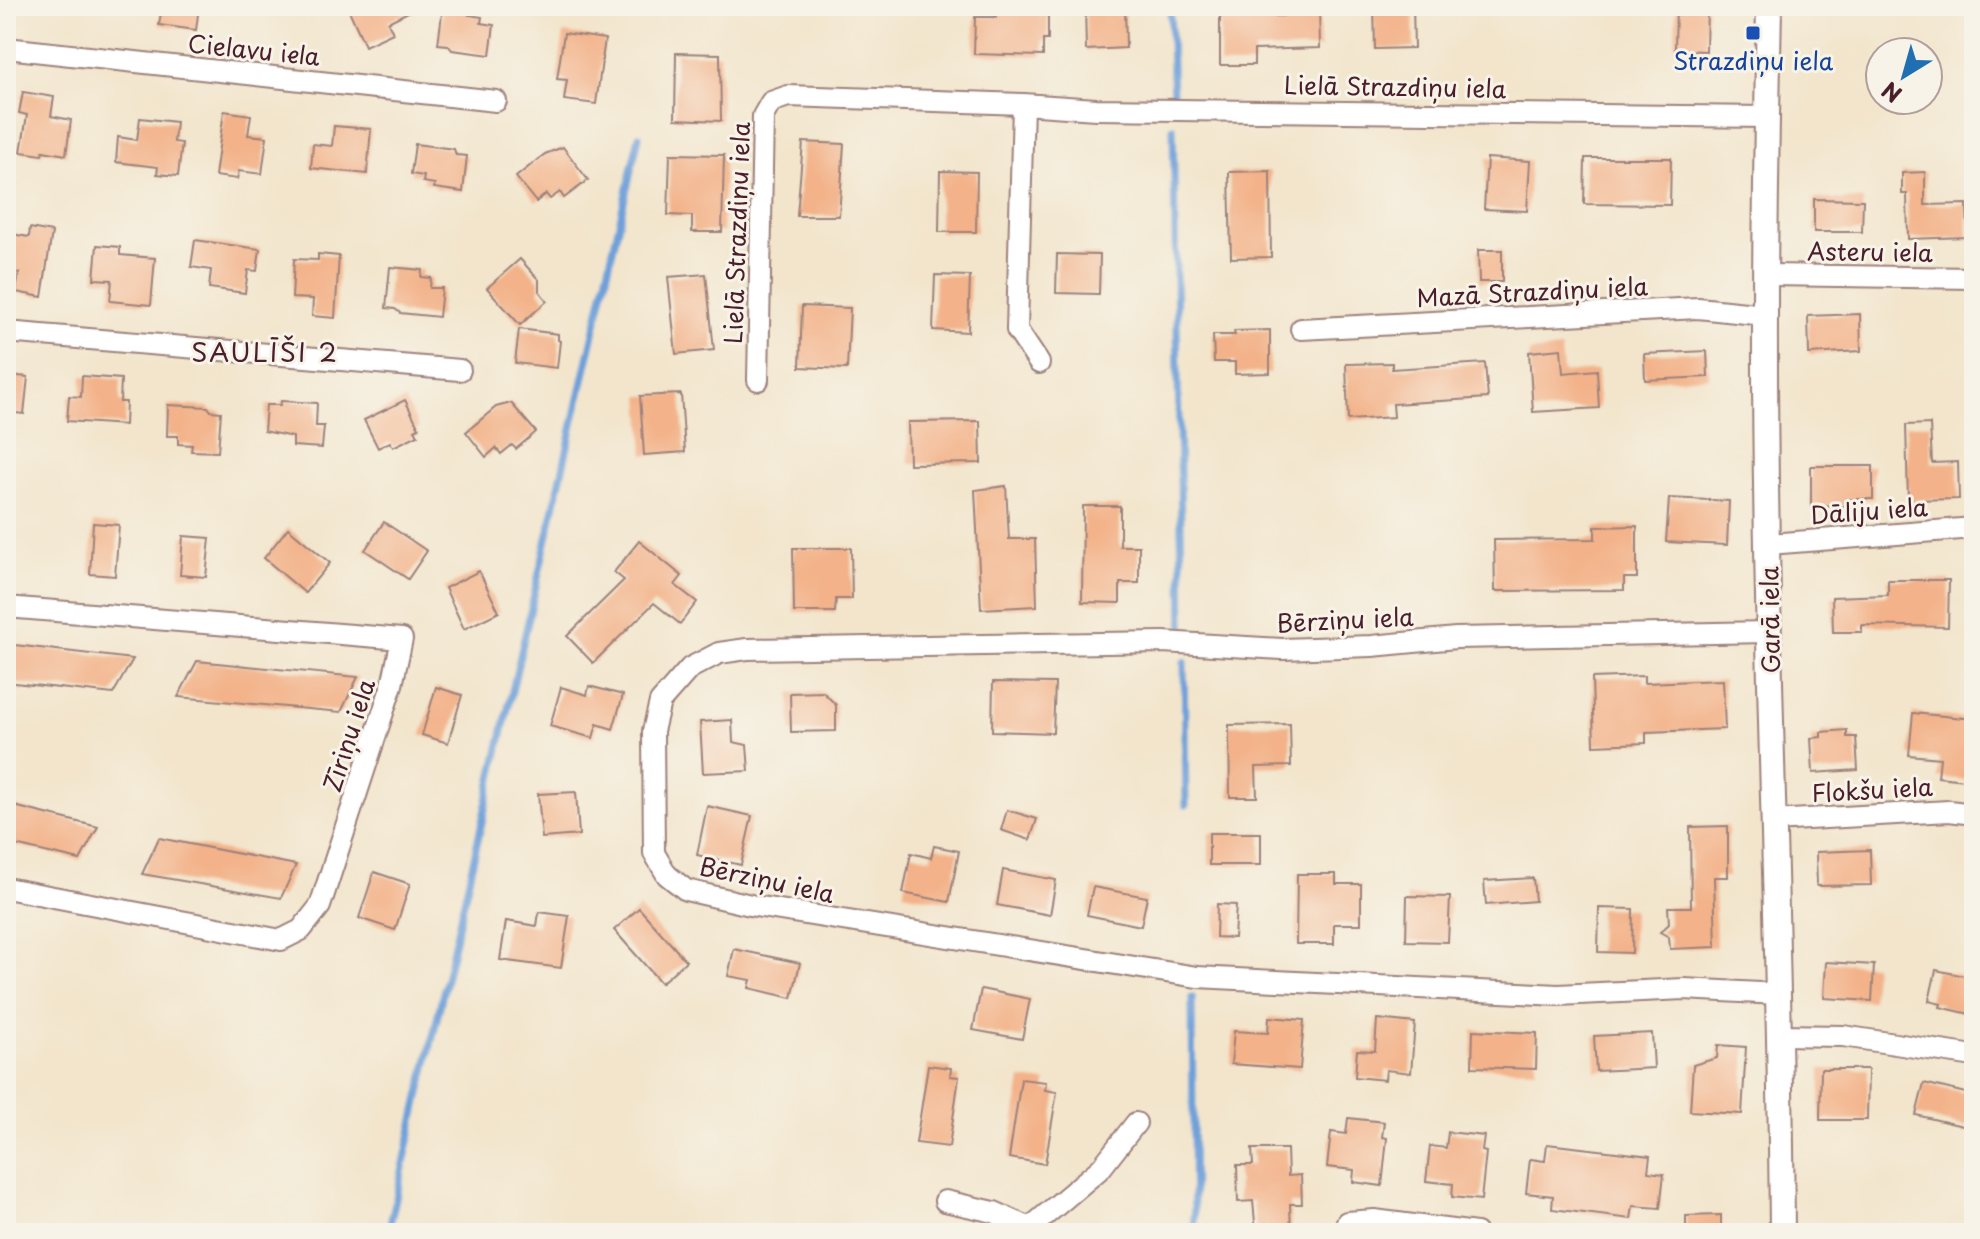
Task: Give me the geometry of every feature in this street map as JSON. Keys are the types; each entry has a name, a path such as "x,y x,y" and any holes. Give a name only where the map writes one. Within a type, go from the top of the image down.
{"street":[{"name":"Garā iela","path":"1769,6 1765,315 1782,1233"},
{"name":"Cielavu iela","path":"6,48 496,101"},
{"name":"Lielā Strazdiņu iela","path":"758,380 763,116 771,102 788,96 1096,109 1766,117"},
{"path":"1023,104 1017,330 1039,363"},
{"name":"Asteru iela","path":"1765,275 1974,278"},
{"name":"Mazā Strazdiņu iela","path":"1301,329 1698,308 1765,315"},
{"path":"6,332 460,370"},
{"name":"Dāliju iela","path":"1768,544 1974,528"},
{"name":"Zīriņu iela","path":"6,607 402,639 392,685 320,906 301,930 281,940 6,888"},
{"name":"Bērziņu iela","path":"1769,632 1456,638 1372,646 1282,649 1163,642 747,649 719,653 690,668 660,702 653,731 654,853 667,875 686,890 728,900 843,922 1197,977 1558,995 1684,989 1779,994"},
{"name":"Flokšu iela","path":"1773,821 1949,811 1974,814"},
{"path":"1780,1035 1843,1036 1974,1056"},
{"path":"945,1201 994,1212 1030,1230 1101,1168 1136,1123"},
{"path":"1343,1233 1347,1222 1374,1220 1476,1233"}],"building":[{"path":"162,6 199,6 196,30 159,25"},
{"path":"347,6 420,6 388,22 393,33 365,46"},
{"path":"443,6 470,9 469,15 482,17 481,23 494,25 490,55 452,50 448,45 438,44"},
{"path":"1022,6 1048,6 1048,40 1043,40 1043,56 974,54 975,17 996,17 996,11 1022,12"},
{"path":"1085,6 1125,6 1126,48 1086,50"},
{"path":"1282,6 1319,6 1320,48 1254,50 1254,65 1220,65 1220,16 1283,16"},
{"path":"1374,6 1413,6 1414,48 1375,49"},
{"path":"1676,6 1707,6 1706,51 1675,50"},
{"path":"564,33 605,39 596,104 564,100 567,80 557,79"},
{"path":"676,53 720,54 721,121 675,119"},
{"path":"23,92 54,97 51,116 71,120 66,155 43,151 42,155 21,152 27,115 19,113"},
{"path":"224,111 251,115 248,135 267,137 262,174 239,171 237,179 215,176"},
{"path":"140,118 176,122 174,142 182,143 178,176 157,174 158,167 116,162 118,137 137,140"},
{"path":"334,126 371,129 367,174 311,168 313,144 332,146"},
{"path":"803,142 844,144 839,216 797,216"},
{"path":"415,144 454,149 456,155 467,156 463,192 434,188 435,184 423,182 424,176 411,174"},
{"path":"563,147 588,180 564,198 560,192 550,199 546,194 536,202 516,177 545,154"},
{"path":"670,154 724,155 722,232 692,232 692,216 668,215"},
{"path":"1487,158 1530,161 1527,211 1484,209"},
{"path":"1585,158 1671,158 1670,205 1584,204"},
{"path":"940,171 977,172 976,232 939,232"},
{"path":"1270,171 1271,257 1231,258 1229,172"},
{"path":"1925,172 1925,205 1967,204 1968,237 1908,239 1907,194 1902,194 1902,173"},
{"path":"1814,199 1863,200 1862,232 1814,232"},
{"path":"30,228 52,232 42,297 16,292 19,273 6,271 6,233 29,237"},
{"path":"195,240 260,249 257,271 248,270 245,293 209,288 211,270 191,267"},
{"path":"97,245 120,247 120,255 155,258 151,305 110,301 112,280 94,279"},
{"path":"1478,250 1502,250 1502,282 1479,282"},
{"path":"318,254 339,256 335,318 312,316 313,299 292,298 294,259 318,260"},
{"path":"1057,254 1100,255 1099,294 1056,293"},
{"path":"520,259 539,280 539,291 547,301 520,325 487,288"},
{"path":"390,267 422,270 421,277 431,278 430,288 442,288 439,317 400,313 386,308"},
{"path":"706,274 714,350 676,354 668,277"},
{"path":"935,275 970,276 968,332 933,330"},
{"path":"802,306 850,308 847,369 800,367"},
{"path":"1860,314 1861,351 1809,354 1808,316"},
{"path":"519,329 558,334 557,368 515,363"},
{"path":"1270,330 1270,373 1235,374 1235,362 1214,362 1213,335"},
{"path":"1561,349 1563,373 1597,370 1599,408 1533,412 1529,352"},
{"path":"1707,351 1708,377 1645,380 1644,354"},
{"path":"1392,363 1392,369 1485,363 1488,398 1393,404 1394,417 1348,420 1346,364"},
{"path":"6,375 28,377 24,414 6,412"},
{"path":"82,376 121,379 120,402 126,402 125,425 67,421 69,396 81,397"},
{"path":"681,394 685,452 644,455 640,396"},
{"path":"405,400 419,428 415,430 418,435 393,447 390,442 378,448 364,420"},
{"path":"281,401 317,403 316,426 324,426 322,448 293,446 293,437 264,431 266,405 280,405"},
{"path":"511,403 536,432 516,449 512,445 501,454 496,448 486,457 466,432 496,407"},
{"path":"168,405 208,407 211,411 221,412 218,452 191,451 192,445 178,444 178,436 167,436"},
{"path":"980,421 981,463 909,464 908,422"},
{"path":"1930,424 1932,463 1958,462 1959,499 1908,500 1906,425"},
{"path":"1811,466 1873,466 1873,499 1845,499 1845,506 1811,507"},
{"path":"1006,486 1009,539 1035,539 1037,606 981,609 975,490"},
{"path":"1669,498 1729,501 1727,545 1666,542"},
{"path":"1083,506 1120,506 1120,546 1139,546 1139,583 1120,583 1120,603 1082,602"},
{"path":"384,522 427,551 408,579 365,550"},
{"path":"93,523 119,525 115,576 90,574"},
{"path":"1637,526 1637,578 1624,578 1624,590 1495,591 1494,540 1595,539 1595,527"},
{"path":"288,528 330,563 305,593 264,558"},
{"path":"183,536 210,538 206,577 180,575"},
{"path":"639,541 682,576 675,585 697,602 680,624 654,603 593,663 567,636 624,580 614,572"},
{"path":"793,548 851,548 852,599 836,599 835,612 794,612"},
{"path":"479,571 499,612 464,629 445,588"},
{"path":"1888,580 1949,580 1948,627 1862,625 1862,632 1833,632 1832,597 1888,595"},
{"path":"6,644 133,659 113,694 6,682"},
{"path":"197,661 358,677 341,712 178,697"},
{"path":"1644,676 1644,683 1723,680 1725,729 1646,732 1646,743 1594,745 1592,678"},
{"path":"993,682 1055,683 1053,733 992,731"},
{"path":"589,686 623,695 613,729 597,724 593,738 550,726 561,687 587,695"},
{"path":"436,687 462,695 448,743 422,735"},
{"path":"823,692 836,705 836,731 791,732 790,693"},
{"path":"1913,713 1974,719 1974,781 1938,777 1940,758 1909,755"},
{"path":"732,720 733,742 747,745 749,771 703,773 700,722"},
{"path":"1290,724 1291,766 1256,767 1257,797 1230,797 1229,725"},
{"path":"1847,730 1847,737 1856,737 1858,770 1813,773 1811,738 1821,737 1821,732"},
{"path":"576,792 579,835 542,838 538,794"},
{"path":"6,804 98,827 80,860 6,843"},
{"path":"707,806 752,816 741,865 697,855"},
{"path":"1007,810 1037,819 1030,840 1001,830"},
{"path":"1728,826 1728,877 1714,877 1716,947 1670,949 1669,937 1660,932 1669,924 1668,907 1691,907 1690,827"},
{"path":"1209,833 1261,833 1261,865 1209,865"},
{"path":"159,838 296,865 281,898 142,874"},
{"path":"934,846 959,851 949,902 903,893 911,853 931,858"},
{"path":"1870,850 1871,885 1817,886 1816,852"},
{"path":"1003,870 1056,880 1050,915 997,905"},
{"path":"374,872 410,884 395,930 359,918"},
{"path":"1297,874 1336,874 1336,884 1361,884 1361,924 1334,924 1334,944 1296,944"},
{"path":"1533,878 1535,901 1486,905 1484,881"},
{"path":"1093,887 1147,897 1141,926 1087,915"},
{"path":"1407,896 1450,897 1448,942 1406,941"},
{"path":"1217,904 1236,905 1234,938 1216,937"},
{"path":"639,908 686,961 661,983 614,930"},
{"path":"1599,908 1633,909 1632,953 1598,952"},
{"path":"539,912 569,916 561,968 500,960 506,921 537,926"},
{"path":"734,949 800,963 792,998 749,988 751,980 728,976"},
{"path":"1826,962 1874,965 1872,1001 1824,998"},
{"path":"1936,970 1974,978 1974,1015 1940,1007 1941,1004 1929,1001"},
{"path":"981,989 1030,999 1022,1039 973,1030"},
{"path":"1269,1017 1304,1020 1300,1069 1231,1064 1234,1031 1268,1033"},
{"path":"1377,1019 1415,1023 1411,1073 1386,1070 1385,1080 1355,1077 1357,1050 1375,1051"},
{"path":"1473,1030 1537,1033 1536,1069 1472,1067"},
{"path":"1652,1033 1654,1068 1596,1071 1594,1036"},
{"path":"1718,1045 1746,1047 1742,1114 1690,1111 1693,1065 1717,1058"},
{"path":"928,1065 951,1068 950,1076 959,1077 949,1147 916,1143"},
{"path":"1821,1069 1868,1069 1867,1120 1820,1120"},
{"path":"1021,1079 1046,1082 1045,1090 1057,1092 1045,1164 1009,1158"},
{"path":"1924,1083 1974,1095 1967,1127 1916,1115"},
{"path":"1348,1118 1384,1122 1382,1137 1387,1138 1382,1186 1353,1182 1354,1170 1327,1167 1331,1132 1346,1134"},
{"path":"1448,1132 1484,1136 1482,1151 1486,1152 1481,1200 1452,1197 1453,1184 1426,1181 1430,1146 1446,1148"},
{"path":"1547,1144 1650,1156 1648,1172 1664,1174 1660,1208 1633,1206 1631,1219 1552,1209 1553,1196 1526,1193 1530,1159 1545,1161"},
{"path":"1252,1149 1287,1149 1288,1176 1301,1175 1302,1204 1290,1204 1291,1233 1256,1233 1253,1201 1238,1202 1237,1165 1253,1165"},
{"path":"1721,1215 1721,1233 1686,1233 1686,1216"}],"waterway":[{"path":"1170,6 1173,97"},
{"path":"1173,128 1183,625"},
{"path":"388,1233 639,136"},
{"path":"1184,662 1186,805"},
{"path":"1192,997 1194,1233"}],"place":[{"name":"Strazdiņu iela","path":"1753,33"}],"district":[{"name":"SAULĪŠI 2","path":"265,351"}]}
